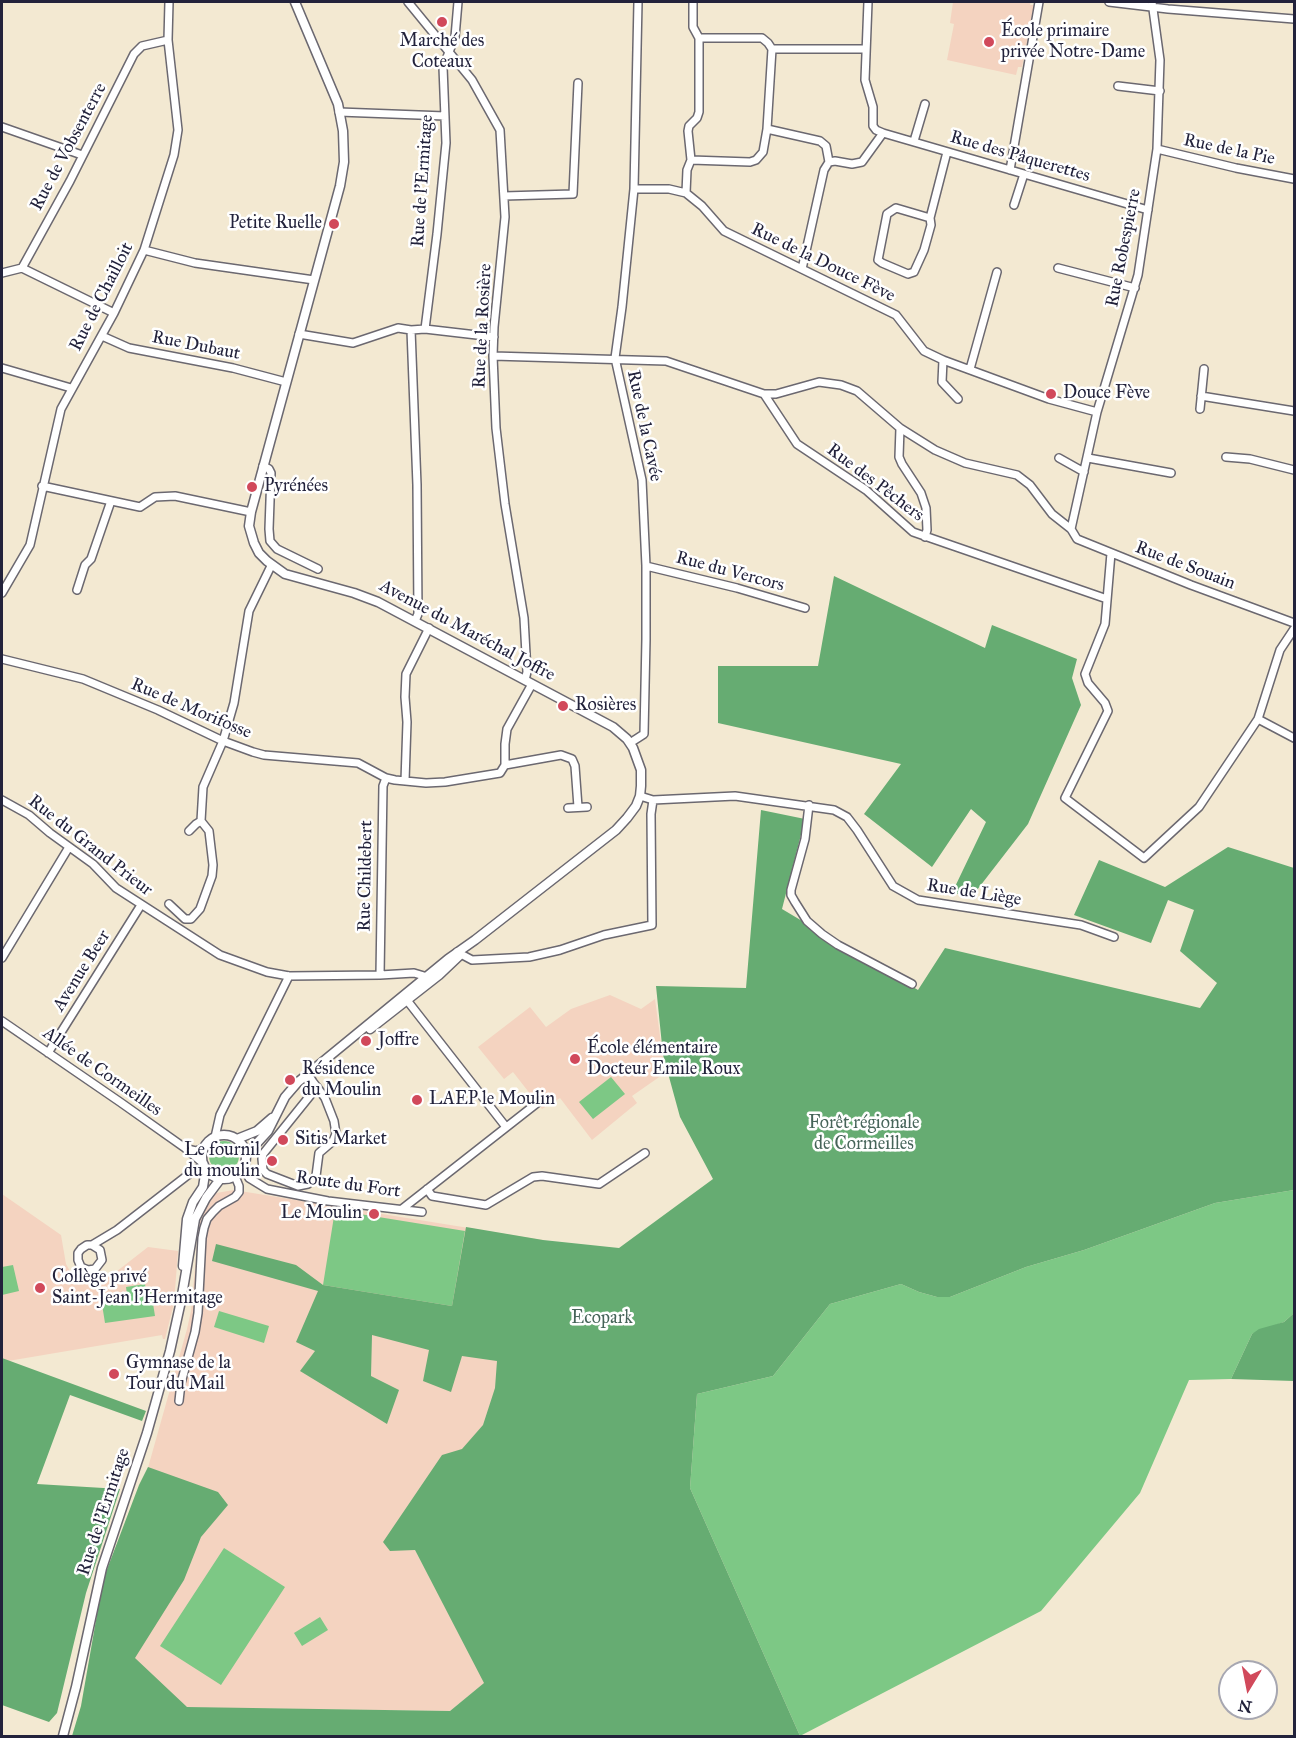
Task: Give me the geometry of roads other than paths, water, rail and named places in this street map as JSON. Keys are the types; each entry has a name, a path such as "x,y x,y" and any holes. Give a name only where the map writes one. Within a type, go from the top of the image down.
{"street":[{"name":"Rue de Chailloit","path":"2,594 30,545 61,409 114,314 144,250 174,155 177,136 168,40 169,2"},
{"name":"Avenue du Maréchal Joffre","path":"295,2 329,81 339,112 344,145 342,173 251,512 249,526 252,538 259,553 272,566 291,577 372,600 429,628 613,727 630,743 636,754 641,770 640,796"},
{"name":"Rue de la Rosière","path":"408,2 472,80 500,130 505,217 493,356 496,428 503,493 524,618 529,682"},
{"name":"Rue de l'Ermitage","path":"425,329 446,143 443,67 455,37 458,2"},
{"name":"Rue de la Cavée","path":"630,743 644,734 646,566 642,480 615,358 634,189 638,2"},
{"path":"634,189 669,189 686,193 687,170 691,160 688,131 699,112 699,38 693,27 693,2"},
{"path":"829,162 852,164 862,162 883,133 873,126 873,107 865,80 868,2"},
{"path":"1010,170 1039,2"},
{"path":"1109,2 1152,4 1168,9 1294,19"},
{"name":"Rue Robespierre","path":"1071,529 1097,412 1135,288 1148,210 1157,149 1160,91 1160,60 1152,4"},
{"path":"691,160 750,162 756,160 763,152 767,129 772,49 762,38 699,38"},
{"name":"Rue de Vobsenterre","path":"22,268 134,54 142,46 168,40"},
{"path":"772,49 865,49"},
{"path":"504,196 573,194 578,83"},
{"path":"1118,86 1160,91"},
{"path":"914,141 925,104"},
{"path":"339,112 445,116"},
{"path":"2,127 82,156"},
{"path":"767,129 820,141 826,146 829,162 824,170 802,269"},
{"name":"Rue des Pâquerettes","path":"883,133 1148,210"},
{"name":"Rue de la Pie","path":"1157,149 1294,179"},
{"path":"930,218 896,208 888,214 878,260 908,274 914,272 924,250 931,225 930,218 947,152"},
{"path":"1014,205 1023,174"},
{"name":"Rue de la Douce Fève","path":"686,193 702,206 724,231 896,315 924,351 1049,399 1097,412"},
{"path":"144,250 195,263 314,280"},
{"path":"2,273 22,268 114,314"},
{"path":"1058,268 1135,288"},
{"path":"970,369 997,272"},
{"path":"299,334 353,343 398,328 494,337"},
{"path":"411,330 417,485 418,614 415,621"},
{"name":"Rue Dubaut","path":"102,336 129,348 233,368 286,381"},
{"path":"493,356 666,361 764,394"},
{"path":"943,360 942,382 958,399"},
{"path":"2,368 71,388"},
{"path":"1200,409 1204,369"},
{"name":"Rue de Souain","path":"764,394 776,394 819,382 841,385 857,391 900,428 935,450 966,463 1017,475 1030,485 1052,514 1071,529 1077,539 1191,585 1294,622"},
{"name":"Rue des Pêchers","path":"764,394 797,444 866,490 913,532 1107,599"},
{"path":"1201,396 1294,411"},
{"path":"900,428 899,457 921,493 926,508 925,537"},
{"path":"1226,457 1250,459 1294,470"},
{"path":"1059,458 1084,472"},
{"path":"1088,458 1171,473"},
{"path":"263,466 269,469 271,474 270,541 277,549 318,569"},
{"path":"42,486 140,507 156,497 175,496 251,512"},
{"path":"77,590 85,565 91,559 111,501"},
{"path":"1111,554 1105,624 1085,674 1088,683 1105,703 1108,711 1065,798 1144,858 1199,807 1258,719 1280,650 1294,629"},
{"path":"169,904 185,919 191,919 200,909 212,876 209,831 201,822 202,788 224,741 240,674 249,611 272,566"},
{"name":"Rue du Vercors","path":"646,566 737,588 805,608"},
{"path":"405,781 408,722 405,697 406,674 429,628"},
{"name":"Rue de Morifosse","path":"2,658 83,679 158,710 224,741 264,755 358,763 386,778 445,782 500,773 505,765 561,755 572,759 579,807"},
{"path":"505,765 504,744 507,729 529,682"},
{"path":"1258,719 1294,738"},
{"name":"Rue Childebert","path":"380,975 383,786 386,778"},
{"path":"328,1058 408,1000 429,979 436,968 459,953 616,830 632,812 640,796 653,800 651,814 652,925 604,935 560,950 529,957 472,960 459,953"},
{"name":"Rue de Liège","path":"653,800 735,796 834,810 847,817 893,886 918,900 1081,925 1114,937"},
{"name":"Rue du Grand Prieur","path":"2,800 29,815 93,864 116,888 220,955 267,972 290,976 414,973 429,979"},
{"path":"809,805 805,839 791,890 795,902 807,921 822,934 838,945 912,984"},
{"path":"568,808 587,807"},
{"path":"189,831 201,822"},
{"path":"2,958 69,847"},
{"name":"Avenue Beer","path":"48,1053 141,905"},
{"path":"172,925 178,912"},
{"path":"246,1155 268,1131 274,1116 291,1090 409,990 450,965 459,953"},
{"path":"214,1137 224,1135 237,1139 244,1148 246,1155 244,1166 235,1176 221,1178 212,1175 204,1166 202,1159 204,1148 214,1137 220,1115 290,976"},
{"path":"409,990 406,996 408,1000 506,1127"},
{"name":"Allée de Cormeilles","path":"2,1021 185,1148 204,1166"},
{"path":"308,1074 317,1087 330,1110 336,1134 333,1141 320,1153 316,1176 308,1184 298,1185 267,1174 263,1170 263,1154 317,1087"},
{"path":"402,1209 542,1100"},
{"path":"237,1139 257,1131 274,1116"},
{"path":"185,1148 196,1151 204,1148"},
{"path":"427,1190 432,1196 486,1205 533,1177 543,1176 599,1184 645,1153"},
{"path":"105,1237 101,1262 95,1269 88,1270 81,1267 78,1253 82,1247 92,1245 105,1237 117,1230 193,1171 204,1166"},
{"name":"Rue de l'Ermitage","path":"182,1299 185,1227 190,1207 203,1187 204,1166"},
{"name":"Route du Fort","path":"244,1166 249,1178 267,1189 328,1200 422,1212"},
{"path":"179,1401 181,1383 198,1313 204,1228 213,1212 239,1192 235,1176"},
{"name":"Rue de l'Ermitage","path":"63,1737 102,1568 153,1414 170,1351 182,1299 195,1219 201,1206 221,1178"},
{"path":"92,1245 101,1253"}],"place":[{"name":"Marché des Coteaux","path":"442,22"},
{"name":"École primaire privée Notre-Dame","path":"989,42"},
{"name":"Petite Ruelle","path":"334,224"},
{"name":"Douce Fève","path":"1051,394"},
{"name":"Pyrénées","path":"252,487"},
{"name":"Rosières","path":"563,706"},
{"name":"Joffre","path":"366,1041"},
{"name":"École élémentaire Docteur Emile Roux","path":"575,1059"},
{"name":"Résidence du Moulin","path":"290,1080"},
{"name":"LAEP le Moulin","path":"417,1100"},
{"name":"Sitis Market","path":"283,1140"},
{"name":"Le fournil du moulin","path":"272,1161"},
{"name":"Le Moulin","path":"374,1214"},
{"name":"Collège privé Saint-Jean l'Hermitage","path":"40,1288"},
{"name":"Gymnase de la Tour du Mail","path":"114,1374"}],"park label":[{"name":"Forêt régionale de Cormeilles","path":"864,1134"},
{"name":"Ecopark","path":"602,1319"}]}
